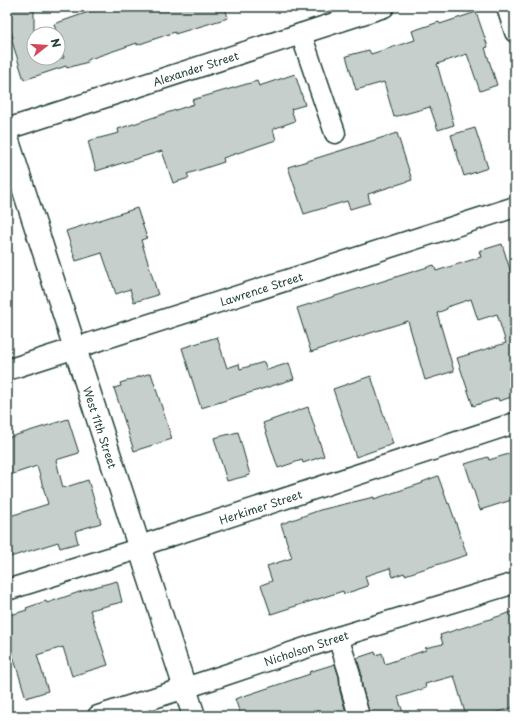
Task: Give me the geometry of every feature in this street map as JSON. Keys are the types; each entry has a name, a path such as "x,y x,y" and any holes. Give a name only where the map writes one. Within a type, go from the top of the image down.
{"main road":[{"name":"West 11th Street","path":"7,138 141,548 194,716"}],"street":[{"name":"Alexander Street","path":"7,129 384,7"},
{"path":"507,7 515,32"},
{"path":"301,34 335,133"},
{"name":"Lawrence Street","path":"7,370 515,207"},
{"name":"Herkimer Street","path":"7,590 141,548 152,542 515,423"},
{"name":"Nicholson Street","path":"101,716 338,637 515,583"},
{"path":"338,637 350,674 351,688 359,716"}],"building":[{"path":"7,7 34,7 34,26 26,26 26,66 66,66 24,80 11,38 13,38 7,17"},
{"path":"103,7 225,7 228,18 175,34 175,32 137,45 137,43 87,60 88,62 67,68 66,26 55,26 54,24"},
{"path":"476,12 488,47 485,48 497,85 480,91 467,54 437,64 454,125 438,130 430,107 394,117 384,82 356,90 346,56 369,50 371,54 415,40 412,31 439,22 440,24"},
{"path":"295,74 305,105 291,109 295,121 273,129 276,140 223,158 224,162 187,174 189,178 173,183 162,151 96,171 88,141 119,133 118,129 194,104 192,100 257,81 259,86"},
{"path":"475,128 488,168 464,176 451,135"},
{"path":"397,133 412,180 368,194 370,203 350,209 347,201 304,214 288,167"},
{"path":"137,208 147,238 141,240 158,295 134,302 130,289 116,294 102,253 76,261 66,231"},
{"path":"502,244 515,285 515,396 499,401 498,398 473,406 457,358 506,343 497,314 478,320 471,299 447,307 447,309 437,313 454,371 425,380 408,321 311,352 297,308 434,265 436,271 481,257 479,251"},
{"path":"217,337 227,368 239,364 240,369 264,362 267,370 289,363 294,379 201,408 182,348"},
{"path":"151,373 172,439 134,451 114,388 121,386 120,383"},
{"path":"371,376 393,444 356,457 333,389"},
{"path":"308,407 324,456 303,463 302,460 278,468 263,423"},
{"path":"68,419 79,453 56,460 63,488 88,480 101,523 75,531 78,543 60,548 58,542 7,558 7,517 48,504 37,466 7,476 7,438"},
{"path":"238,432 250,475 227,481 214,438"},
{"path":"515,452 515,499 480,510 465,464 488,457 489,460"},
{"path":"438,476 467,555 405,575 404,573 393,577 390,568 365,576 368,586 344,594 343,591 271,614 261,585 272,581 267,566 292,558 281,524 320,510 374,497 374,499 423,483 422,482"},
{"path":"117,581 122,602 90,610 108,665 72,676 63,647 37,655 48,691 26,698 13,656 7,657 7,616 27,610 26,608 46,601 47,603"},
{"path":"515,611 515,707 484,716 466,716 454,676 425,684 426,688 398,697 404,716 370,716 362,686 361,672 357,658 375,652 376,655 382,653 385,664 426,650 425,648 443,644 440,635"},
{"path":"335,664 347,716 284,716 282,712 269,716 241,716 235,699"}]}
